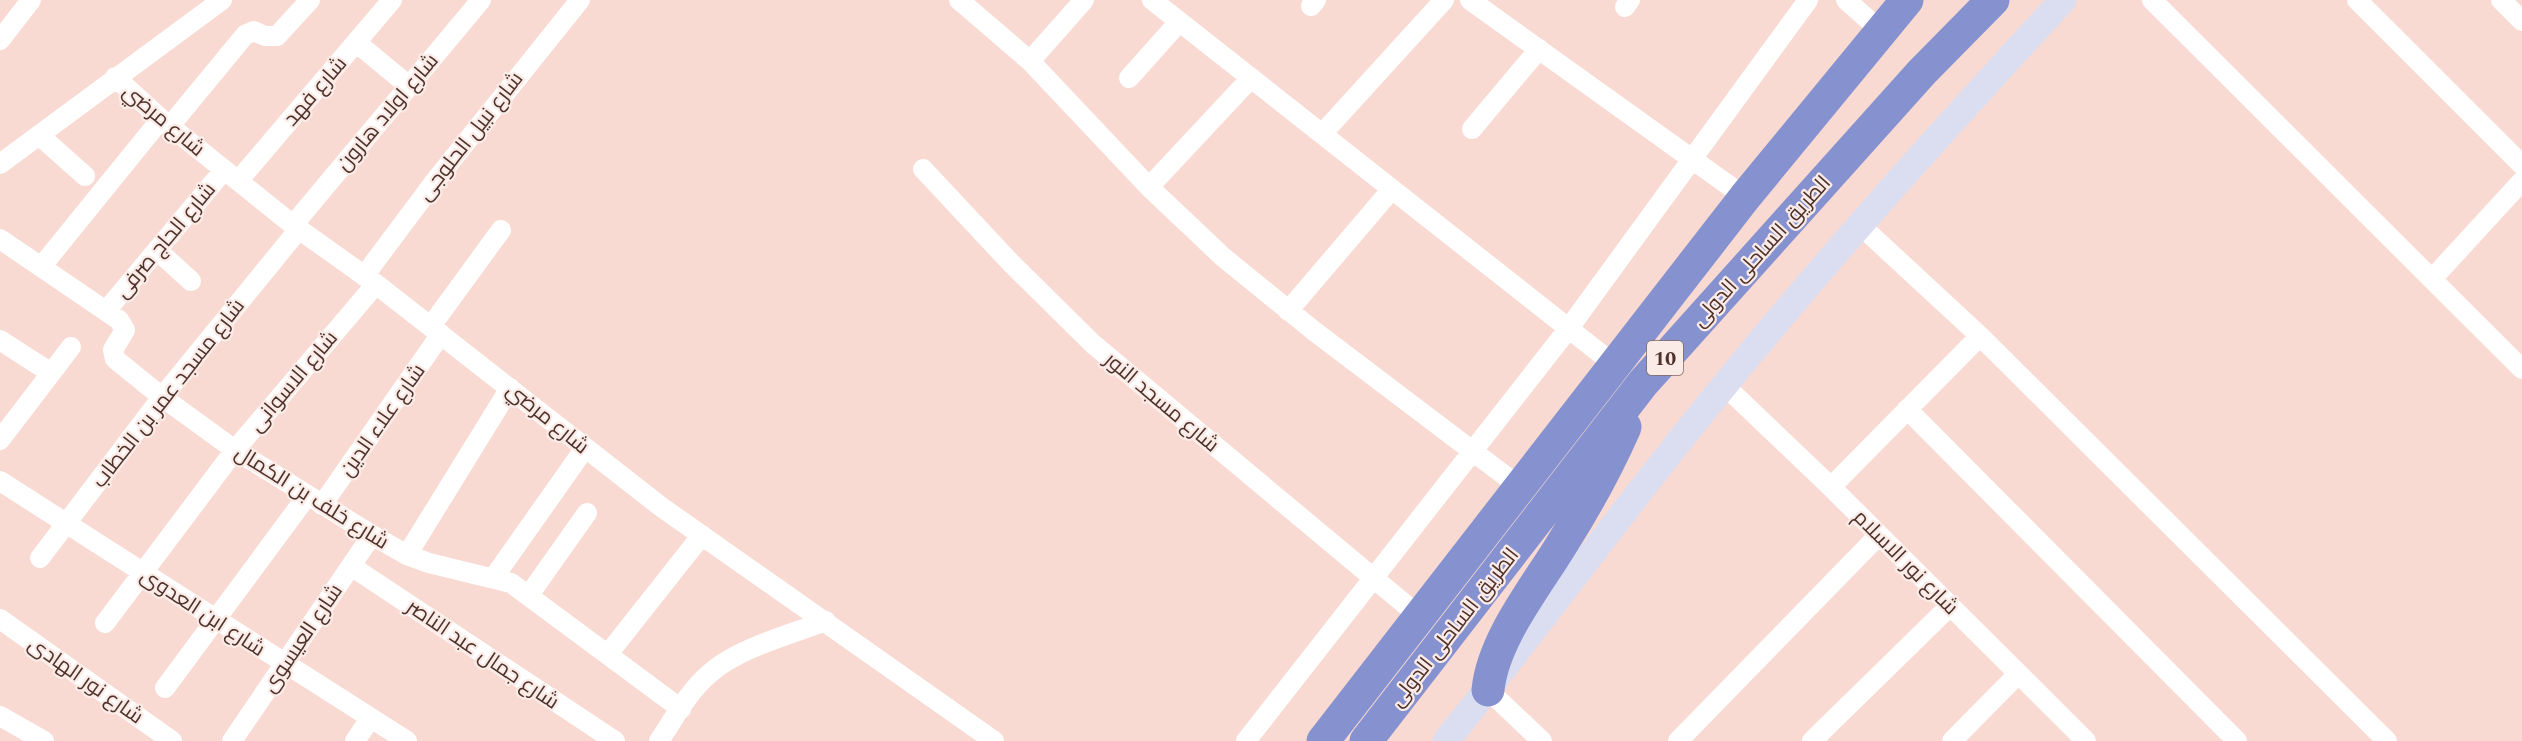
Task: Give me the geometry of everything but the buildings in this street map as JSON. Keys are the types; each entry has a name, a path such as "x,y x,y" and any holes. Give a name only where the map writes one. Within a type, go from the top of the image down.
{"highway":[{"name":"الطريق الساحلى الدولى","path":"1323,741 1745,197 1907,0"},
{"name":"الطريق الساحلى الدولى","path":"1366,741 1642,383 1922,72 1994,0"},
{"path":"1488,690 1493,660 1499,646 1587,504 1613,455 1642,383"}],"street":[{"path":"0,40 31,0"},
{"path":"0,164 222,0"},
{"path":"41,267 245,35 254,31 265,36 277,36 310,0"},
{"name":"شارع فهد","path":"231,175 357,43 392,0"},
{"name":"شارع اولاد هارون","path":"296,227 481,0"},
{"name":"شارع نبيل الحلوجى","path":"370,280 449,162 580,0"},
{"path":"958,0 1030,60 1149,187 1223,257 1288,311 1520,487"},
{"path":"1030,60 1084,0"},
{"path":"1152,0 1615,365"},
{"path":"1323,135 1444,0"},
{"path":"1470,0 1493,6 1539,49 1745,197"},
{"path":"1246,741 1373,577 1474,452 1569,327 1808,0"},
{"path":"1846,0 1880,30"},
{"path":"1446,741 1488,690 1608,530 1724,385 1960,111 2063,0"},
{"path":"2152,0 2432,279 2519,360"},
{"path":"2357,0 2522,165"},
{"path":"2500,0 2522,21"},
{"path":"1129,78 1179,22"},
{"path":"357,43 409,86"},
{"path":"1472,129 1539,49"},
{"name":"شارع مرضي","path":"115,77 166,123 296,227 436,330 660,506 994,741"},
{"path":"1149,187 1251,78"},
{"path":"39,135 85,176"},
{"name":"شارع مسجد النور","path":"923,169 1093,344 1419,616"},
{"name":"شارع الحاج صرفى","path":"106,311 157,250 231,175"},
{"path":"2432,279 2522,181"},
{"path":"1288,311 1392,189"},
{"path":"1860,225 1980,336 2387,741"},
{"name":"شارع مسجد عمر بن الخطاب","path":"40,558 162,397 296,227"},
{"name":"شارع علاء الدين","path":"165,688 215,620 315,501 436,330 501,230"},
{"name":"شارع خلف بن الكمال","path":"0,239 119,320 125,330 115,346 113,355 162,397 235,450 315,501 407,555 511,584 529,595 681,709"},
{"path":"157,250 191,281"},
{"name":"شارع الاسوانى","path":"105,623 235,450 370,280"},
{"path":"1831,487 1980,336"},
{"path":"0,340 51,373"},
{"path":"0,440 71,347"},
{"name":"شارع نور الاسلام","path":"1724,385 1831,487 2086,741"},
{"path":"407,555 510,388"},
{"path":"1907,409 2237,741"},
{"path":"494,578 585,448"},
{"name":"شارع ابن العدوى","path":"0,481 369,719 407,741"},
{"path":"529,595 587,513"},
{"name":"شارع العيسوى","path":"232,741 372,535"},
{"path":"1678,741 1879,535"},
{"path":"608,654 702,536"},
{"name":"شارع جمال عبد الناصر","path":"351,566 615,741"},
{"path":"1812,741 1950,606"},
{"name":"شارع نور الهادى","path":"0,619 172,741"},
{"path":"659,741 708,675 725,662 826,621"},
{"path":"1952,741 2018,674"},
{"path":"1488,690 1542,741"},
{"path":"0,716 44,741"},
{"path":"355,741 369,719"}]}
